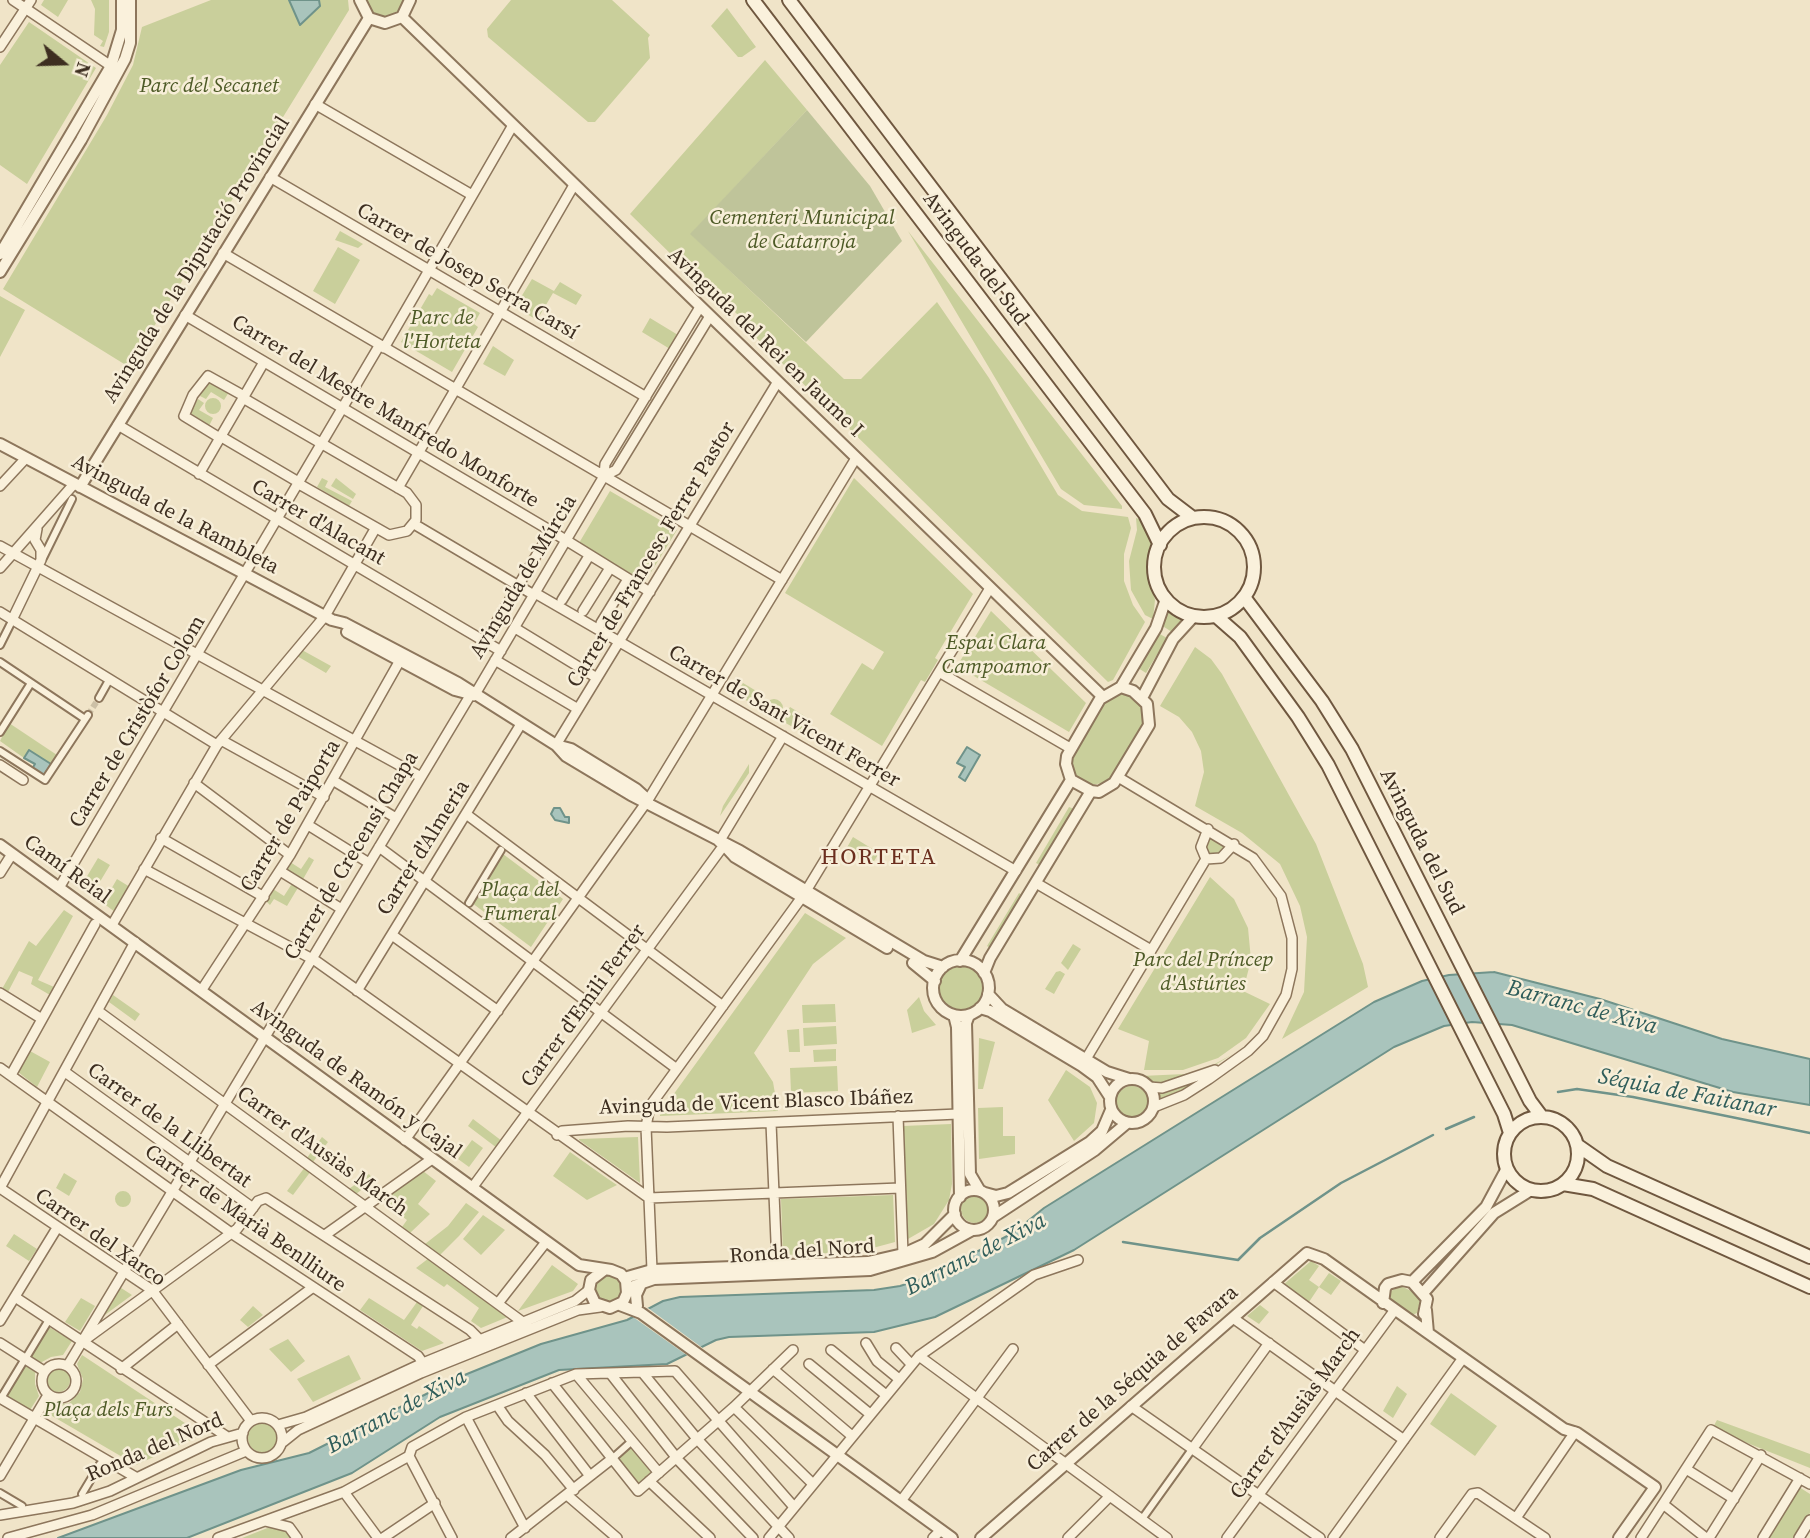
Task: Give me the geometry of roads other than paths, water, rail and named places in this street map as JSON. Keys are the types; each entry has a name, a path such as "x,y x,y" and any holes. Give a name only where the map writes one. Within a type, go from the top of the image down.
{"main road":[{"name":"Avinguda del Sud","path":"753,0 1145,514 1160,545"},
{"name":"Avinguda del Sud","path":"789,0 1168,499 1193,518"},
{"path":"1210,517 1226,522 1240,531 1250,545 1254,572 1244,597 1232,609 1216,616 1194,616 1179,610 1166,599 1155,573 1160,545 1174,528 1193,518 1210,517"},
{"name":"Avinguda del Sud","path":"1244,597 1322,701 1352,749 1530,1101 1542,1117"},
{"path":"1216,616 1240,637 1298,717 1328,765 1504,1114 1510,1133 1504,1156 1512,1178 1531,1190 1553,1189 1563,1184 1576,1167 1577,1145"},
{"path":"1510,1133 1519,1125 1542,1117 1563,1125 1577,1145 1607,1166 1810,1257"},
{"path":"1563,1184 1593,1189 1810,1287"}],"street":[{"path":"13,0 28,4 111,66"},
{"path":"0,254 111,66 122,30 122,0"},
{"path":"0,272 86,131 125,59 130,43 130,0"},
{"path":"360,0 369,18 386,23 402,17 411,0"},
{"path":"0,47 28,4"},
{"name":"Avinguda del Rei en Jaume I","path":"402,17 1102,696"},
{"name":"Avinguda de la Diputació Provincial","path":"77,485 118,425 369,18"},
{"path":"315,104 472,195"},
{"name":"Carrer de Cristòfor Colom","path":"59,888 513,125"},
{"name":"Carrer de Josep Serra Carsí","path":"270,177 646,397"},
{"path":"398,488 574,185"},
{"path":"223,253 782,580"},
{"name":"Avinguda de Múrcia","path":"604,477 605,464 700,307"},
{"name":"Carrer del Mestre Manfredo Monforte","path":"185,315 650,592"},
{"name":"Avinguda de Múrcia","path":"472,695 604,477 619,466 710,316"},
{"path":"199,474 264,362"},
{"path":"208,376 244,397 412,498 415,505 414,524 399,535 375,529 184,416 194,394 208,376"},
{"name":"Carrer de Francesc Ferrer Pastor","path":"556,745 777,383"},
{"name":"Carrer d'Alacant","path":"118,425 501,651"},
{"name":"Avinguda de la Rambleta","path":"0,444 247,574 328,618 342,629 402,657 455,690 472,695 556,745 566,756 631,795 648,800 722,844 740,851 920,967 935,981"},
{"path":"0,486 26,458"},
{"path":"405,1140 648,800 856,458"},
{"path":"0,568 77,485"},
{"path":"0,645 72,499"},
{"name":"Carrer de Sant Vicent Ferrer","path":"414,524 1016,871"},
{"path":"37,528 35,540 42,557 41,563"},
{"path":"112,925 219,742 328,618 375,529"},
{"name":"Avinguda de Múrcia","path":"485,641 551,531"},
{"path":"0,546 41,563 198,656 421,777"},
{"path":"562,600 589,556"},
{"path":"583,611 610,568"},
{"path":"601,623 628,579"},
{"path":"652,1270 646,1127 650,1106 804,894 990,587"},
{"path":"1121,687 1142,698 1149,709 1149,724 1118,777 1107,788 1091,791 1071,780 1066,764 1070,748 1102,696 1121,687 1156,628 1166,599"},
{"path":"0,612 164,713 324,797"},
{"path":"1142,698 1173,639 1194,616"},
{"path":"514,628 597,678"},
{"name":"Carrer de Paiporta","path":"201,991 280,872 402,657"},
{"path":"495,660 578,709"},
{"path":"0,662 87,717 45,780 0,751"},
{"path":"939,672 1070,748"},
{"path":"99,698 108,682"},
{"path":"0,732 31,683"},
{"name":"Carrer de Crecensi Chapa","path":"82,1342 341,908 472,695"},
{"name":"Carrer d'Almeria","path":"357,991 522,724"},
{"name":"Carrer d'Emili Ferrer","path":"472,1188 722,844 783,736"},
{"path":"0,765 23,780"},
{"path":"954,1015 960,1197 955,1214 961,1224 972,1230 985,1227 993,1217 1096,1150 1127,1123 1146,1118 1154,1107 1184,1095 1233,1062 1248,1051 1277,1015 1289,984 1293,954 1289,923 1281,896 1262,867 1234,844 1118,777"},
{"path":"334,780 396,818"},
{"path":"960,961 1071,780"},
{"path":"194,783 290,855"},
{"path":"960,1197 969,1191 996,1196 1008,1193 1090,1142 1102,1131 1111,1111 1110,1097 1084,1062 1002,1009 988,993 984,973 989,958 1091,791"},
{"path":"466,814 723,1006"},
{"path":"308,825 369,863"},
{"path":"1206,859 1201,847 1208,829"},
{"path":"161,838 264,897"},
{"path":"1206,859 1221,858 1234,844"},
{"name":"Camí Reial","path":"0,845 112,925"},
{"path":"379,847 677,1069"},
{"path":"469,903 501,850"},
{"path":"0,873 12,854"},
{"path":"1084,1062 1206,859"},
{"path":"144,869 311,958 649,1198 900,1188"},
{"path":"280,872 341,908"},
{"path":"1036,883 1152,950"},
{"name":"Avinguda de la Rambleta","path":"804,894 924,961 943,967"},
{"path":"11,1075 95,924"},
{"name":"Avinguda de Ramón y Cajal","path":"112,925 546,1242 579,1265 604,1270"},
{"path":"392,935 498,1011"},
{"path":"0,1188 135,942"},
{"path":"984,973 976,965 960,961 943,967 935,981 937,1002 954,1015 969,1015 980,1008 988,993"},
{"path":"0,993 42,1019"},
{"path":"980,1008 1084,1062 1129,1079 1140,1080 1149,1087 1159,1089 1180,1083 1233,1062"},
{"name":"Carrer d'Ausiàs March","path":"98,1011 499,1302 524,1323"},
{"path":"969,1015 966,1023 970,1174 993,1204 993,1217"},
{"name":"Carrer de Marià Benlliure","path":"0,1068 231,1233 418,1356 423,1363"},
{"name":"Carrer de la Llibertat","path":"65,1072 253,1208"},
{"path":"1110,1097 1117,1085 1129,1079"},
{"path":"1149,1087 1154,1107"},
{"path":"1111,1111 1127,1123"},
{"name":"Avinguda de Vicent Blasco Ibáñez","path":"557,1135 562,1131 958,1114"},
{"path":"898,1116 903,1254"},
{"path":"771,1123 777,1265"},
{"path":"325,1235 432,1159"},
{"path":"1412,1282 1483,1210 1507,1168"},
{"name":"Carrer del Xarco","path":"0,1188 152,1290 251,1421"},
{"path":"1424,1292 1494,1213 1531,1190"},
{"path":"68,1365 82,1342 231,1233 263,1198 325,1235 470,1330 480,1340"},
{"name":"Ronda del Nord","path":"626,1286 652,1270 868,1262 903,1254 936,1236 955,1214"},
{"path":"0,1321 57,1228"},
{"name":"Ronda del Nord","path":"626,1286 642,1282 870,1270 932,1252 972,1230"},
{"path":"499,1302 546,1242"},
{"name":"Carrer de la Séquia de Favara","path":"981,1538 1302,1257 1312,1253 1365,1287"},
{"path":"769,1538 919,1356 1034,1275 1078,1261"},
{"name":"Avinguda de Ramón y Cajal","path":"579,1265 589,1288"},
{"path":"639,1309 620,1305 578,1310 421,1373 298,1430 270,1457 257,1458 246,1451 242,1437 251,1421 262,1418 278,1425 306,1417 423,1363 575,1301 589,1288 594,1275 604,1270 614,1270 639,1309 901,1501 937,1534 952,1538"},
{"path":"639,1309 637,1291 642,1282"},
{"path":"1273,1282 1365,1350"},
{"path":"1365,1287 1385,1288 1395,1282 1412,1282 1424,1292 1428,1333"},
{"path":"620,1305 626,1286"},
{"path":"1365,1287 1394,1311 1564,1429 1575,1432 1656,1488 1619,1538"},
{"path":"208,1365 312,1288"},
{"path":"589,1288 595,1303 600,1307"},
{"path":"1383,1303 1385,1288"},
{"path":"15,1297 209,1428 226,1436"},
{"path":"1409,1321 1419,1318 1426,1310"},
{"name":"Carrer d'Ausiàs March","path":"1227,1538 1394,1311"},
{"path":"1233,1318 1404,1440"},
{"path":"47,1323 2,1396 34,1418 137,1478"},
{"path":"121,1369 178,1324"},
{"path":"0,1343 44,1371"},
{"path":"866,1343 877,1361 899,1379"},
{"path":"1142,1519 1269,1343"},
{"path":"896,1348 911,1364"},
{"path":"901,1501 1013,1349"},
{"path":"552,1382 638,1491 751,1392 793,1350"},
{"path":"831,1350 886,1395"},
{"path":"919,1356 1165,1537"},
{"path":"1333,1538 1463,1358"},
{"path":"52,1364 68,1365 75,1374 74,1390 65,1397 48,1395 41,1381 44,1371 52,1364"},
{"path":"809,1364 870,1414"},
{"path":"773,1369 852,1436"},
{"path":"218,1538 344,1492 409,1456 412,1447 466,1417 576,1374 675,1371 794,1507"},
{"path":"642,1372 698,1440 789,1538"},
{"path":"610,1373 677,1457 753,1538"},
{"path":"576,1374 659,1473"},
{"path":"526,1393 590,1476"},
{"path":"0,1476 48,1395"},
{"path":"497,1405 508,1421 545,1455 570,1493 617,1538"},
{"path":"1131,1406 1320,1538"},
{"path":"734,1407 813,1485"},
{"path":"466,1417 520,1534 632,1441"},
{"path":"278,1425 283,1442"},
{"path":"209,1428 211,1442"},
{"path":"1641,1538 1711,1430 1810,1484"},
{"path":"1516,1518 1575,1432"},
{"name":"Ronda del Nord","path":"0,1515 73,1503 110,1491 226,1436 242,1437"},
{"name":"Ronda del Nord","path":"226,1458 242,1437"},
{"name":"Ronda del Nord","path":"8,1538 80,1519 246,1451"},
{"path":"1663,1504 1690,1522 1691,1528 1707,1538 1761,1455"},
{"path":"409,1456 452,1538"},
{"path":"110,1491 118,1477 111,1463"},
{"name":"Ronda del Nord","path":"82,1494 100,1464"},
{"path":"1686,1469 1734,1499"},
{"path":"1763,1538 1801,1478"},
{"path":"649,1481 710,1538"},
{"path":"344,1492 381,1538 435,1503"},
{"path":"0,1493 22,1506"},
{"path":"1440,1538 1472,1494 1478,1493 1539,1536"},
{"path":"1068,1538 1110,1496"},
{"path":"289,1527 295,1508"},
{"path":"1799,1538 1810,1520"},
{"path":"263,1521 289,1527 297,1538"}],"water":[{"path":"289,0 319,0 320,6 300,25"},
{"path":"967,747 980,755 965,781 959,777 965,767 957,763"},
{"path":"29,750 51,764 44,776 32,769 35,764 24,758"},
{"path":"554,808 560,808 565,817 569,817 569,823 555,820 551,814"},
{"name":"Barranc de Xiva","path":"1494,972 1600,999 1722,1039 1810,1059 1810,1105 1733,1092 1512,1025 1472,1022 1444,1026 1394,1047 1074,1250 935,1317 874,1332 729,1337 716,1340 667,1364 559,1370 440,1417 352,1473 187,1538 58,1538 241,1470 309,1453 462,1376 541,1344 627,1320 663,1301 680,1297 874,1290 900,1286 928,1277 1013,1233 1044,1208 1374,1002 1422,981 1449,975"}],"waterway":[{"name":"Séquia de Faitanar","path":"1558,1092 1577,1089 1633,1097 1810,1133"},
{"name":"Séquia de Faitanar","path":"1446,1129 1474,1117"},
{"name":"Séquia de Faitanar","path":"1123,1242 1238,1260 1260,1238 1341,1183 1433,1135"}],"tunnel":[{"path":"88,715 99,698"}],"district":[{"name":"HORTETA","path":"879,858"}],"park label":[{"name":"Parc del Secanet","path":"209,87"},
{"name":"Cementeri Municipal de Catarroja","path":"802,231"},
{"name":"Parc de l'Horteta","path":"442,331"},
{"name":"Espai Clara Campoamor","path":"996,656"},
{"name":"Plaça del Fumeral","path":"520,903"},
{"name":"Parc del Príncep d'Astúries","path":"1203,973"},
{"name":"Plaça dels Furs","path":"108,1411"}]}
